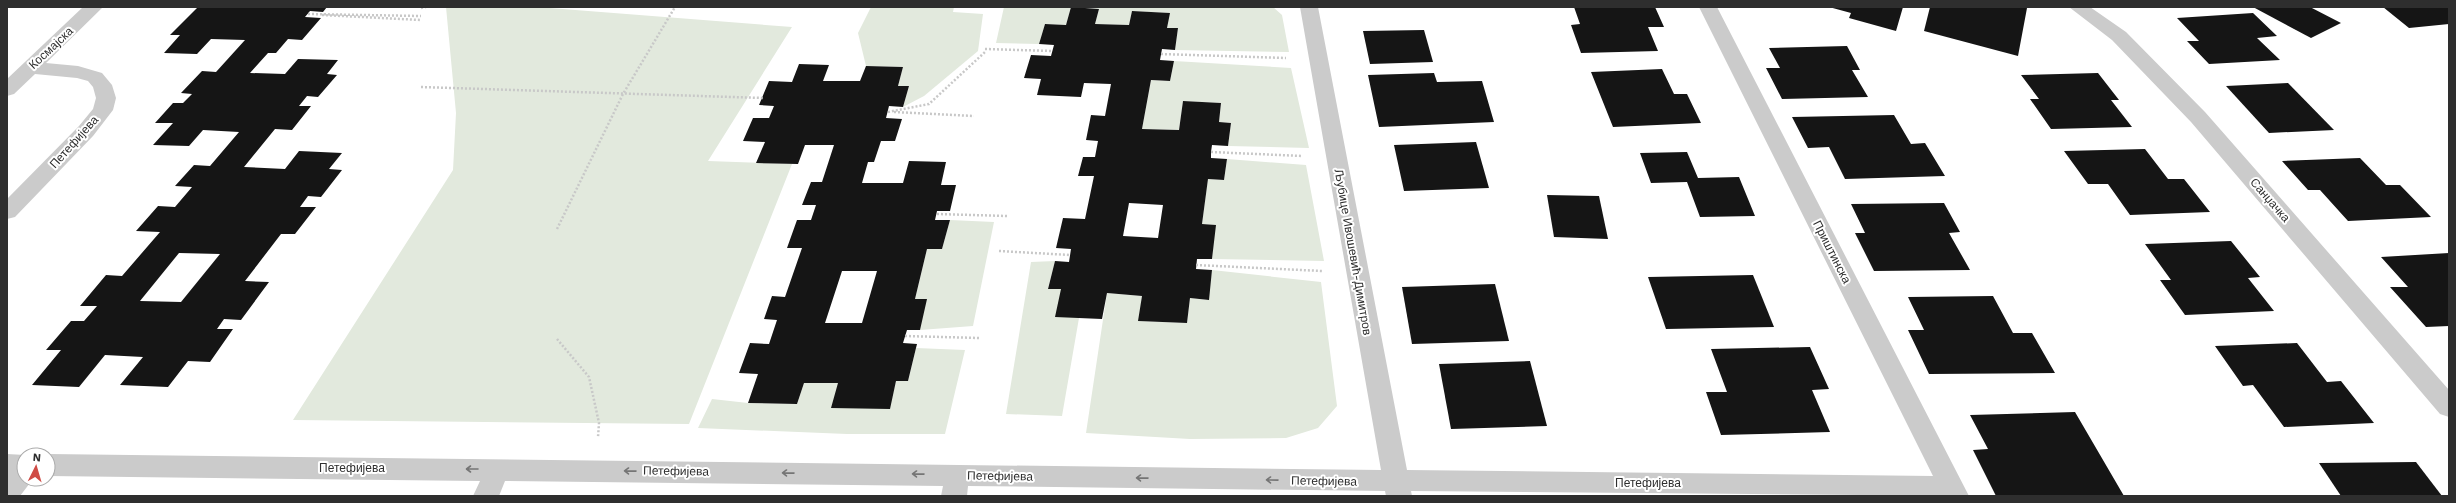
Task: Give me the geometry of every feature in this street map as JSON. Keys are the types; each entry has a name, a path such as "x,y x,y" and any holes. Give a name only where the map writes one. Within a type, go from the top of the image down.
{"street":[{"name":"Космајска","path":"7,90 94,7"},
{"name":"Љубице Ивошевић-Димитров","path":"1309,7 1397,489"},
{"name":"Приштинска","path":"1708,7 1954,491"},
{"name":"Санџачка","path":"2078,7 2119,36 2198,117 2449,406"},
{"name":"Петефијева","path":"7,212 86,131 103,110 106,98 102,85 95,77 78,72 30,68"},
{"name":"Петефијева","path":"56,465 594,470 956,485 1397,489 1954,491"},
{"path":"486,496 497,470"},
{"path":"7,493 16,482"}],"path":[{"path":"421,8 426,7"},
{"path":"556,229 623,94 675,7"},
{"path":"421,16 346,13 308,14 421,20"},
{"path":"974,116 888,112 929,104 985,50 1052,51"},
{"path":"1161,54 1319,59"},
{"path":"421,87 763,98"},
{"path":"1212,152 1336,158"},
{"path":"937,214 1007,216"},
{"path":"999,251 1070,255"},
{"path":"1196,265 1357,272"},
{"path":"905,336 979,338"},
{"path":"556,339 589,377 599,423 594,470"}],"shaded area":[{"path":"446,7 537,7 792,27 708,161 792,164 689,424 293,420 453,170 456,113"},
{"path":"871,7 954,7 953,12 983,14 978,51 924,96 903,107 909,86 898,86 903,67 866,66 858,33"},
{"path":"1004,7 1071,7 1066,25 1045,24 1039,44 996,43"},
{"path":"1071,7 1273,7 1282,15 1289,52 1175,50 1178,28 1167,28 1169,13 1132,11 1129,25 1095,24 1099,9"},
{"path":"1174,61 1291,68 1309,148 1228,146 1231,123 1219,122 1221,103 1183,101 1179,130 1142,129 1151,80 1170,81"},
{"path":"1227,159 1306,165 1324,261 1212,259 1215,225 1202,224 1208,179 1224,180"},
{"path":"950,220 994,222 973,326 920,330 915,299 927,249 942,249"},
{"path":"1055,261 1048,288 1061,289 1079,318 1062,416 1006,414 1031,262"},
{"path":"1212,270 1321,282 1337,406 1318,428 1286,438 1190,439 1086,433 1107,293 1142,296 1139,321 1187,323 1190,298 1208,300"},
{"path":"916,348 965,350 945,434 847,434 698,428 712,399 748,403 797,404 804,383 838,383 889,409 896,381 908,381"}],"building":[{"path":"198,7 327,7 323,12 310,11 305,17 321,18 302,40 288,39 276,53 268,53 250,73 285,74 298,59 338,60 327,74 337,75 318,97 307,96 299,106 311,106 292,130 275,129 244,167 285,169 299,151 342,153 329,169 342,170 321,197 308,196 300,207 316,207 295,234 281,234 245,281 269,282 241,320 224,319 217,329 233,329 210,362 188,361 168,387 120,385 143,357 105,355 79,387 32,385 61,350 46,350 71,321 84,321 97,306 80,306 106,275 122,276 160,232 136,231 158,206 175,207 192,187 175,186 194,165 210,166 239,132 203,130 189,146 153,145 173,123 155,123 173,103 183,103 192,94 181,93 202,71 216,72 245,40 211,39 197,54 164,53 180,35 170,35","holes":["179,253 220,254 181,302 140,301"]},
{"path":"1071,7 1099,9 1095,24 1129,25 1132,11 1170,13 1167,28 1178,28 1175,50 1162,49 1160,60 1174,61 1170,81 1151,80 1142,129 1179,130 1183,101 1221,103 1219,122 1231,123 1228,146 1212,145 1211,152 1211,158 1227,159 1224,180 1208,179 1202,224 1216,225 1212,259 1197,259 1196,269 1212,270 1209,300 1190,298 1187,323 1138,321 1142,296 1107,293 1102,319 1055,317 1061,289 1048,289 1055,261 1069,262 1071,249 1056,248 1063,218 1085,219 1094,176 1078,176 1083,157 1095,157 1098,141 1086,140 1091,115 1105,116 1111,84 1084,83 1081,97 1037,95 1041,79 1024,78 1031,55 1051,56 1054,45 1039,44 1045,24 1066,25","holes":["1129,203 1163,205 1158,238 1123,236"]},
{"path":"1574,7 1655,7 1664,27 1648,27 1658,51 1581,53 1571,25 1580,24"},
{"path":"1829,7 1903,7 1896,31 1849,18 1851,13"},
{"path":"1930,7 2027,8 2018,56 1924,31"},
{"path":"2253,7 2310,7 2341,23 2311,38"},
{"path":"2383,7 2449,7 2449,24 2409,28"},
{"path":"2253,13 2277,36 2257,38 2280,60 2209,64 2187,41 2199,41 2177,18"},
{"path":"1424,30 1433,62 1370,64 1363,31"},
{"path":"1847,46 1860,70 1852,70 1868,97 1782,99 1766,68 1780,68 1769,48"},
{"path":"799,64 829,65 823,81 860,81 866,66 903,67 898,86 909,86 903,107 889,106 886,118 902,119 895,141 881,141 874,162 868,162 862,183 903,183 909,161 946,162 941,185 956,185 950,211 937,211 935,220 950,220 942,249 927,249 915,299 927,299 920,330 907,330 903,343 917,344 908,381 896,381 890,409 831,408 838,383 804,383 797,404 748,403 758,374 739,373 750,343 769,344 777,320 764,319 772,296 785,297 802,248 787,248 797,220 811,220 816,205 802,205 811,182 822,182 834,145 805,145 798,164 756,163 765,142 743,141 753,118 769,118 774,106 759,105 769,81 792,82","holes":["842,271 877,271 862,323 825,323"]},
{"path":"1662,69 1674,94 1687,94 1701,123 1613,127 1591,72"},
{"path":"1434,73 1437,82 1482,81 1494,122 1379,127 1368,75"},
{"path":"2098,73 2119,100 2111,100 2132,127 2051,129 2030,99 2039,99 2021,75"},
{"path":"2288,83 2334,130 2269,133 2226,86"},
{"path":"1894,115 1911,144 1925,143 1945,176 1845,179 1829,147 1808,148 1792,117"},
{"path":"1476,142 1489,188 1404,191 1394,145"},
{"path":"2145,149 2168,179 2184,179 2210,212 2130,215 2108,184 2088,184 2064,151"},
{"path":"1687,152 1698,178 1739,177 1755,216 1700,217 1687,182 1651,183 1640,153"},
{"path":"2360,158 2386,185 2400,185 2431,217 2348,221 2320,190 2308,190 2282,161"},
{"path":"1547,195 1599,196 1608,239 1554,237"},
{"path":"1944,203 1960,232 1949,233 1970,270 1874,271 1855,233 1865,233 1851,204"},
{"path":"2231,241 2260,277 2248,278 2274,311 2185,315 2160,280 2171,280 2145,244"},
{"path":"2449,253 2449,326 2426,327 2390,287 2408,287 2381,257"},
{"path":"1753,275 1774,327 1666,329 1648,277"},
{"path":"1495,284 1509,341 1412,344 1402,287"},
{"path":"1993,296 2013,333 2032,333 2055,373 1929,374 1908,330 1924,330 1908,297"},
{"path":"2297,343 2327,382 2341,381 2374,423 2284,427 2253,385 2243,386 2215,346"},
{"path":"1810,347 1829,389 1812,390 1830,432 1721,435 1706,392 1727,392 1711,349"},
{"path":"1530,361 1547,426 1451,429 1439,364"},
{"path":"2075,412 2124,496 1996,496 1973,450 1988,449 1970,415"},
{"path":"2416,462 2442,496 2341,496 2319,463"}]}
